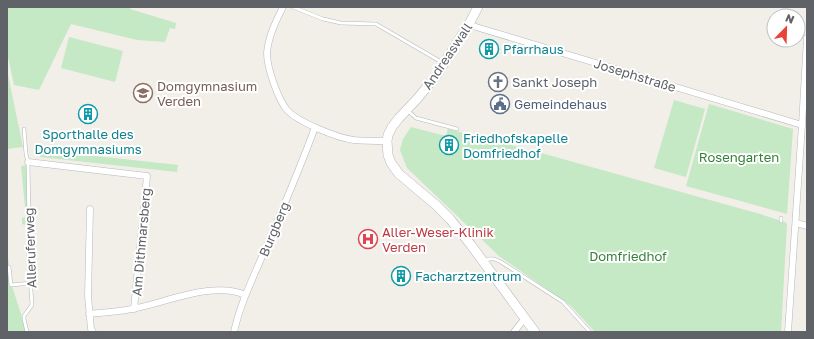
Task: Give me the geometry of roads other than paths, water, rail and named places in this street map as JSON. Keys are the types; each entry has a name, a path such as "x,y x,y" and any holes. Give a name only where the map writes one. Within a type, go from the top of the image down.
{"main road":[{"name":"Andreaswall","path":"387,142 388,135 392,127 427,88 444,64 478,7"},
{"path":"387,142 388,155 395,169 444,211 535,332"}],"street":[{"path":"283,7 269,40 267,52 268,62 279,95 287,109 299,119 336,135 353,140 387,142"},
{"name":"Josephstraße","path":"469,24 802,125"},
{"path":"788,332 807,38"},
{"name":"Burgberg","path":"234,332 245,295 298,175 315,127"},
{"name":"Am Dithmarsberg","path":"28,162 147,176 134,309"},
{"path":"90,209 88,296 91,329 93,332"},
{"path":"796,223 807,226"},
{"path":"90,314 134,309 208,291 222,291 245,295"},
{"path":"514,332 525,319"}],"lane":[{"path":"293,7 323,19 341,23 376,24 444,64"},
{"path":"406,110 416,118 457,129"},
{"name":"Alleruferweg","path":"24,129 28,162 28,244 32,305 24,316 27,332"},
{"path":"483,262 492,258 501,262 563,302 590,332"},
{"path":"7,267 9,267 11,285 31,283"}],"place":[{"name":"Pfarrhaus","path":"489,49"},
{"name":"Sankt Joseph","path":"498,82"},
{"name":"Domgymnasium Verden","path":"143,93"},
{"name":"Gemeindehaus","path":"500,104"},
{"name":"Sporthalle des Domgymnasiums","path":"88,114"},
{"name":"Friedhofskapelle Domfriedhof","path":"449,145"},
{"name":"Aller-Weser-Klinik Verden","path":"368,239"},
{"name":"Facharztzentrum","path":"401,276"}],"park label":[{"name":"Rosengarten","path":"739,157"},
{"name":"Domfriedhof","path":"628,256"}]}
